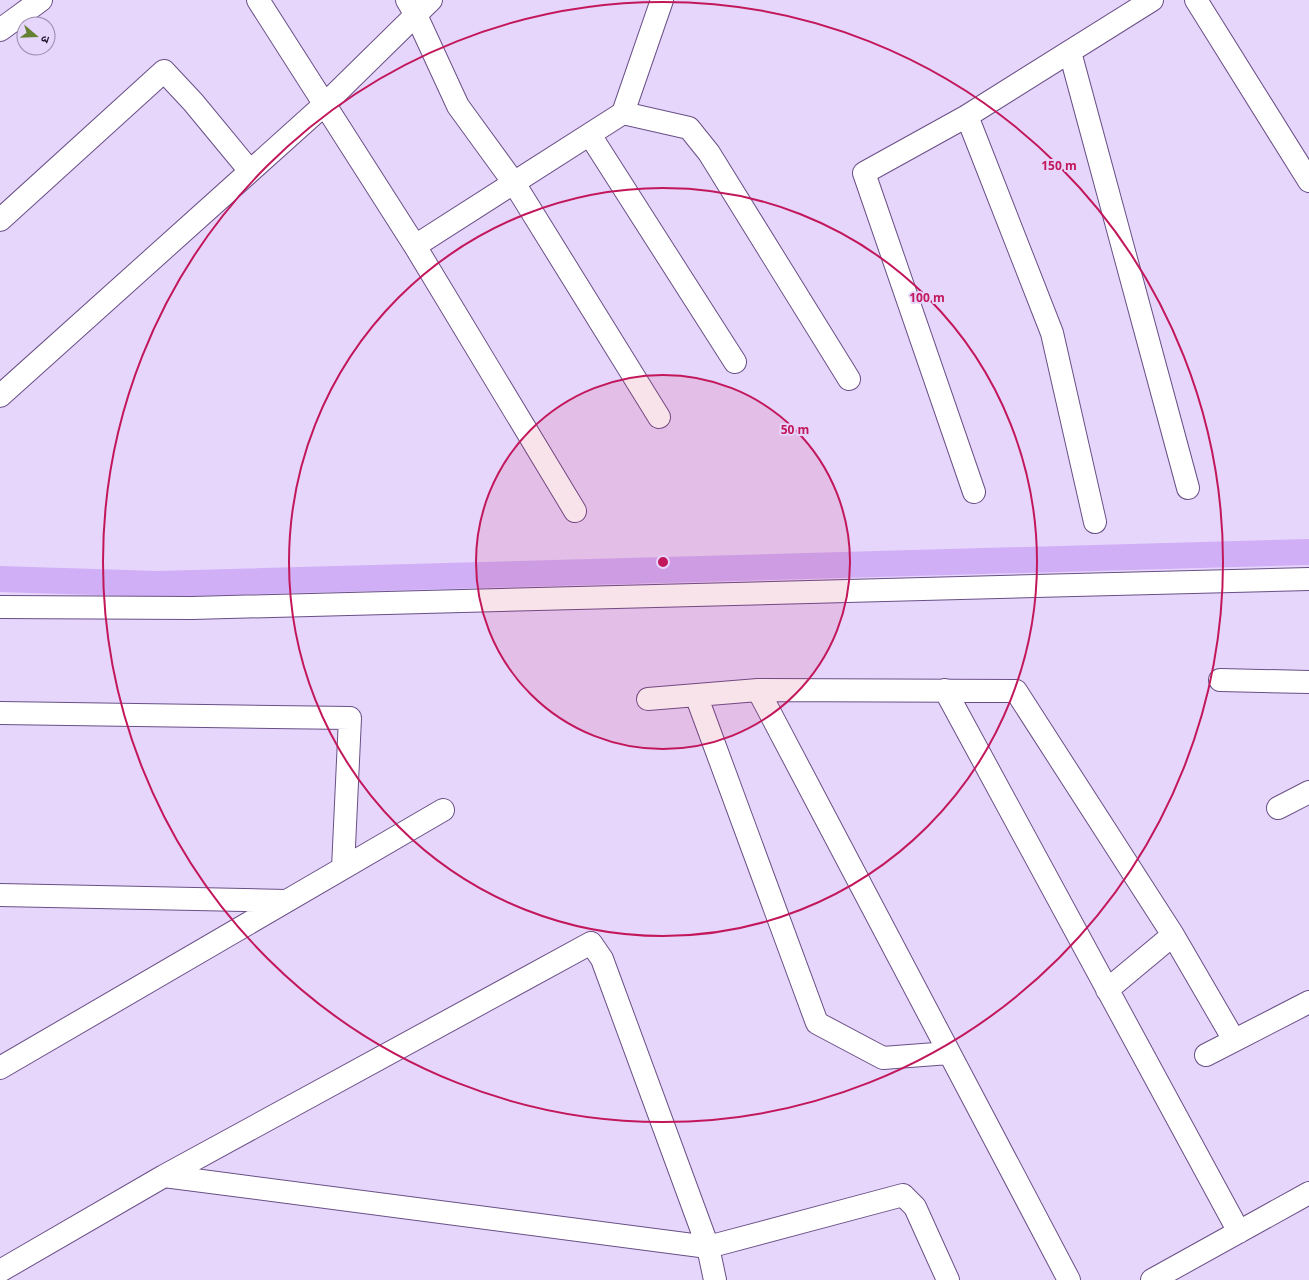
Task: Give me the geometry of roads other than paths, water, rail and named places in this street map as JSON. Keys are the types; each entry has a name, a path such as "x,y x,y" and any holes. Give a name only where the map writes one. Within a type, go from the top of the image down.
{"street":[{"path":"0,30 41,0"},
{"path":"258,0 415,246 575,511"},
{"path":"415,246 623,113 662,0"},
{"path":"974,492 864,173 967,116 1152,0"},
{"path":"1196,0 1309,181"},
{"path":"0,396 324,104 418,5 458,106 514,183 659,417"},
{"path":"1070,52 1188,488"},
{"path":"0,220 164,71 193,102 250,171"},
{"path":"623,113 689,128 709,153 849,379"},
{"path":"967,116 1052,333 1095,522"},
{"path":"590,135 735,362"},
{"path":"0,608 192,608 1309,579"},
{"path":"1220,680 1309,682"},
{"path":"758,690 1069,1280"},
{"path":"648,699 758,690 1012,690 1018,693 1173,934 1234,1040"},
{"path":"945,690 1239,1232"},
{"path":"696,696 817,1024 883,1058 949,1053"},
{"path":"0,713 350,718 343,868"},
{"path":"1278,808 1309,792"},
{"path":"0,1068 443,810"},
{"path":"0,895 286,901"},
{"path":"1107,990 1173,934"},
{"path":"0,1271 164,1176 591,943 602,959 708,1247 715,1280"},
{"path":"1206,1055 1309,1002"},
{"path":"164,1176 708,1247 903,1194 915,1207 948,1280"},
{"path":"1152,1280 1309,1194"}],"waterway":[{"path":"0,579 158,584 1309,552"}]}
